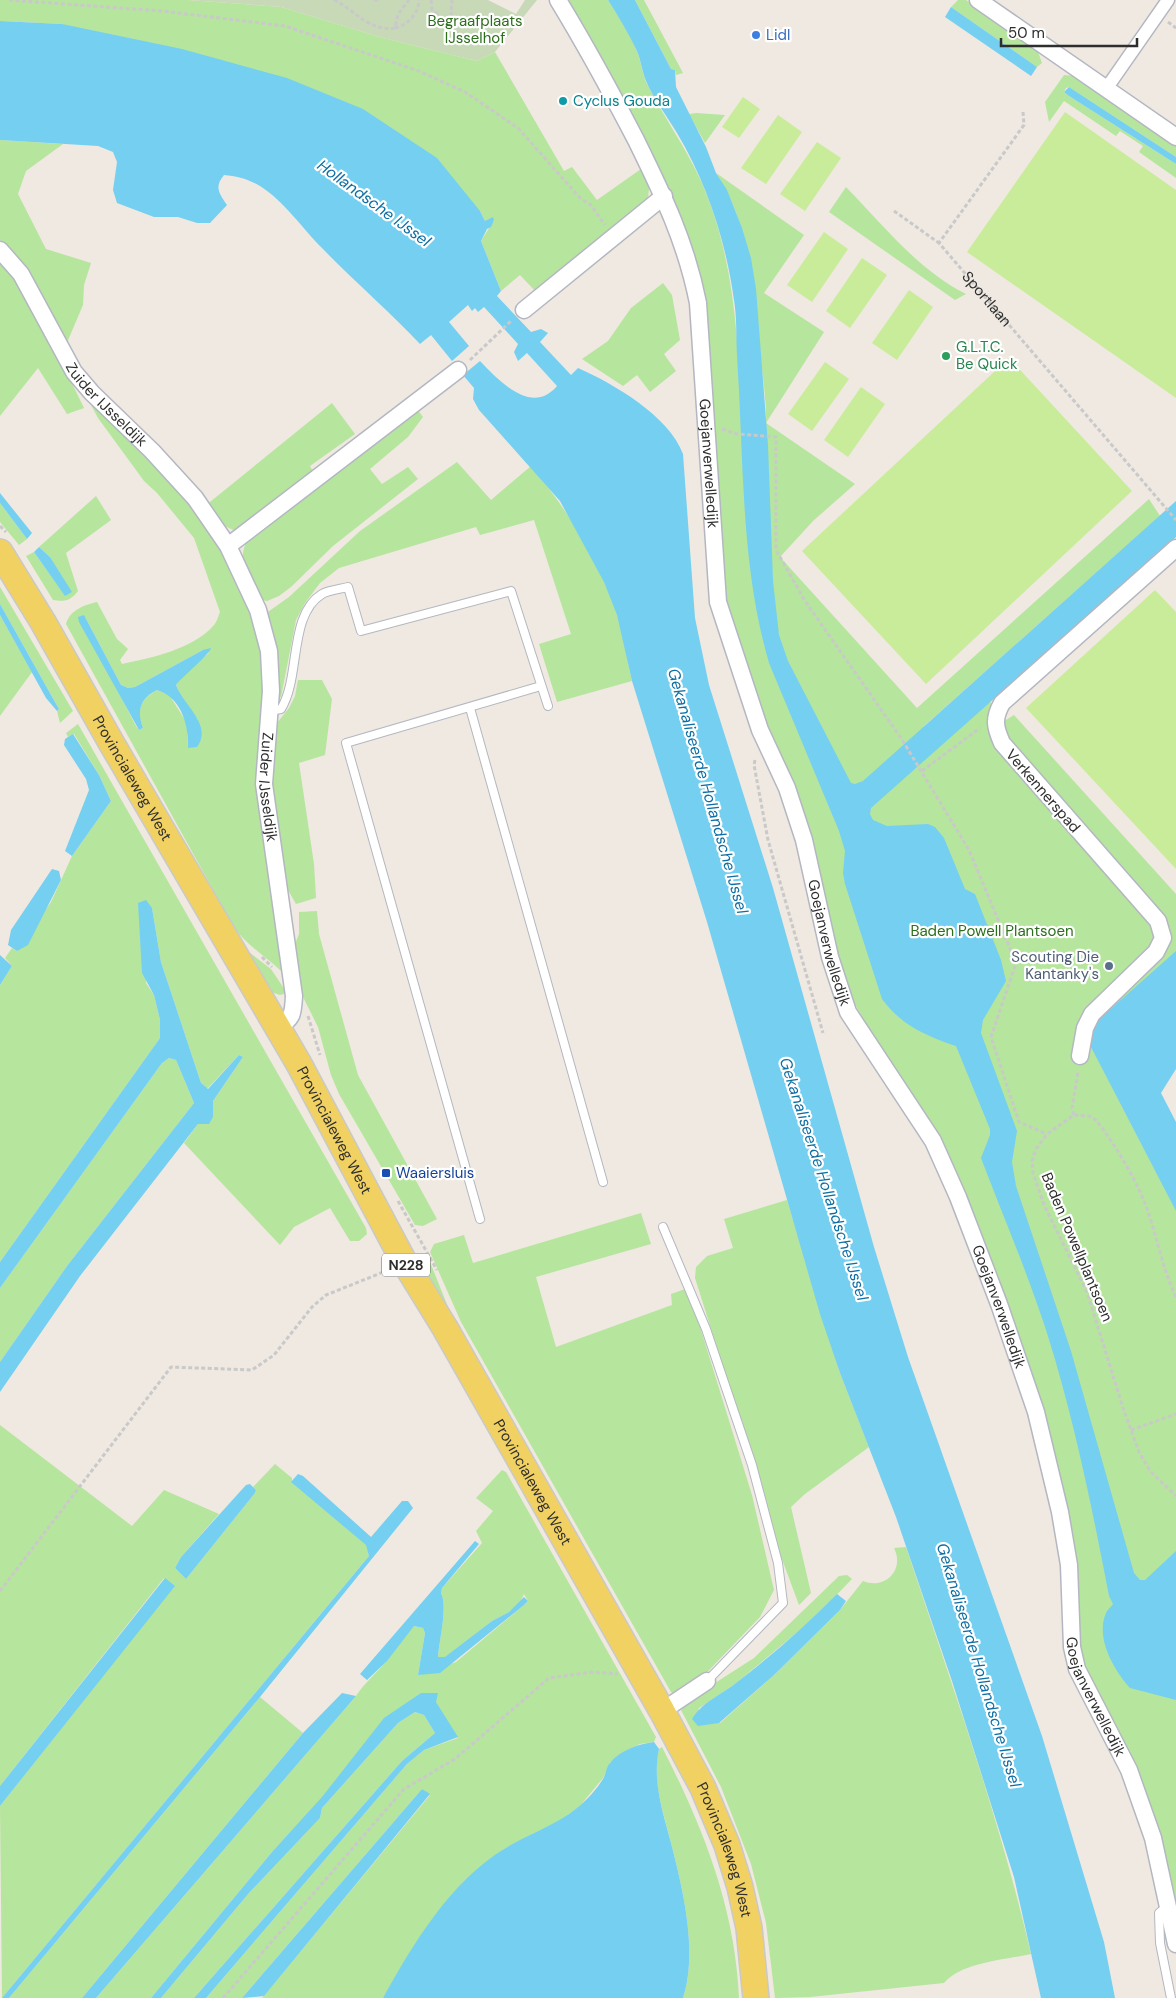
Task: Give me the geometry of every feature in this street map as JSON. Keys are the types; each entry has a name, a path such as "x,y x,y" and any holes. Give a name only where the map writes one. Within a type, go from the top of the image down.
{"main road":[{"name":"Provincialeweg West","path":"0,552 43,622 277,1028 402,1258 445,1328 662,1711 703,1788 727,1845 740,1886 749,1928 756,1998"}],"street":[{"name":"Goejanverwelledijk","path":"558,0 597,64 664,196 691,266 698,303 718,602 760,730 788,788 804,840 830,957 848,1012 933,1141 958,1197 1000,1304 1036,1412 1060,1512 1069,1565 1072,1647 1077,1669 1129,1770 1153,1838 1176,1944"},
{"path":"978,0 1176,137"},
{"path":"1106,89 1168,0"},
{"path":"524,310 664,196"},
{"name":"Zuider IJsseldijk","path":"0,250 21,274 74,372 195,498 228,546 258,610 269,651 271,691 264,784 294,996 294,1009 289,1021 277,1028"},
{"path":"228,546 458,370"},
{"path":"994,717 1002,703 1176,548"},
{"name":"Verkennerspad","path":"994,717 996,731 1002,743 1158,921 1163,938 1156,952 1092,1014 1085,1028 1080,1056"},
{"path":"662,1711 707,1681"}],"lane":[{"path":"269,711 281,709 288,697 301,623 314,600 324,593 348,587 361,631 511,591 548,706"},
{"path":"480,1219 346,743 541,686"},
{"path":"470,708 603,1182"},
{"path":"663,1227 706,1329 752,1465 778,1563 783,1603 707,1681"},
{"path":"1168,1906 1159,1913 1160,1943 1171,1998"}],"path":[{"path":"9,0 162,11 285,26 419,71 465,92 518,128 581,200 590,204 614,237"},
{"path":"334,0 373,26 395,28 401,26 416,14 419,0"},
{"path":"374,0 380,0"},
{"path":"395,28 398,14 408,0"},
{"path":"431,0 432,10 436,16 446,19 452,31"},
{"path":"446,19 452,11 452,0"},
{"path":"939,243 1024,125 1023,112"},
{"name":"Sportlaan","path":"894,211 939,243 1176,520"},
{"path":"458,370 478,354 503,328"},
{"path":"737,434 776,437 776,550 805,601 901,738 969,850 1016,963 991,1037 1019,1122 1047,1134"},
{"path":"922,771 994,717"},
{"name":"Goejanverwelledijk","path":"760,730 754,765 768,840 823,1033"},
{"path":"1080,1056 1072,1108 1074,1116 1089,1116 1096,1120 1135,1183 1146,1207 1165,1269 1176,1297"},
{"name":"Baden Powellplantsoen","path":"1074,1116 1047,1134 1036,1149 1032,1161 1033,1173 1044,1205 1089,1298 1131,1430 1150,1471 1176,1496"},
{"path":"0,1591 172,1367 252,1370 274,1355 312,1308 326,1295 394,1268"},
{"path":"1131,1430 1176,1414"},
{"path":"223,1998 404,1789 455,1759 549,1678 593,1672"}],"green space":[{"path":"0,0 188,0 281,7 383,38 477,61 495,52 564,171 572,167 597,200 641,169 649,188 648,199 537,293 520,275 501,291 481,241 494,220 485,221 480,211 62,24 0,21"},
{"name":"Begraafplaats IJsselhof","path":"188,0 488,0 516,14 525,0 537,0 495,52 477,61 383,38 281,7"},
{"name":"Baden Powell Plantsoen","path":"569,0 608,0 633,43 646,82 701,181 721,238 732,296 736,326 741,415 766,425 766,423 855,484 813,521 780,557 917,708 1149,499 1160,516 923,727 984,695 1006,720 1014,715 1176,894 1176,968 1096,1042 1176,1172 1176,1913 1079,1648 1075,1561 1004,1303 874,1037 849,994 728,627 698,303 602,66"},
{"path":"635,0 644,0 683,73 676,75 675,70 671,69"},
{"path":"958,0 966,0 1037,49 1042,63 1037,67 951,7"},
{"path":"1064,75 1076,76 1176,146 1176,157 1069,87 1066,88 1064,92 1069,96 1176,164 1176,178 1139,152 1143,146 1120,131 1116,136 1064,101 1049,122 1045,102"},
{"path":"743,97 760,109 739,138 722,127"},
{"path":"1065,112 1176,190 1176,398 967,252"},
{"path":"689,114 725,115 705,143"},
{"path":"778,115 802,132 766,184 741,168"},
{"path":"0,140 63,144 26,171 18,194 46,249 91,263 84,285 83,305 66,345 31,278 0,240"},
{"path":"817,142 841,158 805,211 780,194"},
{"path":"716,173 804,235 764,293 824,332 766,423 757,311 750,263 738,217"},
{"path":"846,187 917,260 966,294 955,300 829,212"},
{"path":"824,232 848,249 812,302 787,285"},
{"path":"0,254 29,296 84,408 67,414 38,368 0,416"},
{"path":"862,258 887,275 850,328 826,311"},
{"path":"663,283 672,295 680,340 664,354 676,371 650,392 637,375 623,386 582,359 608,341 631,308"},
{"path":"909,290 933,307 897,360 872,343"},
{"path":"1009,358 1132,491 926,684 802,551"},
{"path":"825,362 849,379 812,431 788,414"},
{"path":"861,387 885,404 848,457 824,440"},
{"path":"92,403 154,459 211,530 253,610 266,676 262,705 263,824 268,874 285,968 282,972 249,944 232,924 66,624 74,612 97,602 117,639 128,649 120,660 122,664 146,659 183,647 205,634 214,625 220,612 194,538 157,493 144,481 98,418 91,405","holes":["84,615 121,685 128,688 135,687 203,650 209,653 187,670 176,685 198,720 188,748 187,723 168,693 157,690 143,701 140,710 143,728 139,730 98,653"]},
{"path":"332,403 355,434 310,466 316,477 235,531 221,524 205,506"},
{"path":"417,409 423,417 408,437 370,469 382,484 408,467 418,479 333,546 291,587 279,596 267,601 262,600 248,576 243,562 243,554 249,537"},
{"path":"457,462 491,500 531,466 544,482 581,536 610,594 624,639 632,681 557,702 539,644 571,634 534,520 480,535 476,527 339,568 320,583 305,603 296,620 281,697 278,697 265,614 289,597 360,531"},
{"path":"96,496 111,520 66,553 78,591 67,600 53,600 26,556 34,552 59,587 50,557 39,547"},
{"path":"0,503 27,539 19,545 0,522"},
{"path":"0,587 73,711 60,723 57,711 59,709 0,604"},
{"path":"1155,590 1176,612 1176,869 1026,708"},
{"path":"0,615 32,672 0,716"},
{"path":"298,680 322,680 332,699 325,755 299,763 314,864 316,898 296,904 280,876 270,800 273,728 289,708 295,696"},
{"path":"78,724 366,1228 367,1234 359,1241 350,1241 330,1208 294,1227 280,1245 184,1143 198,1124 213,1117 213,1101 243,1057 239,1055 207,1089 201,1083 161,962 152,908 146,983 154,995 160,1020 160,1038 0,1262 0,985 12,966 5,958 12,948 17,951 51,902 72,856 111,801 99,775 74,734 68,737 66,733"},
{"path":"317,911 319,934 358,1075 437,1219 423,1226 415,1225 339,1094 331,1075 318,1027 303,997 293,949 299,934 299,912"},
{"path":"241,946 271,969 287,993 280,995 271,992"},
{"path":"169,1058 176,1060 194,1103 67,1266 0,1362 0,1288 162,1063"},
{"path":"787,1200 840,1373 869,1447 805,1494 791,1507 811,1593 799,1605 773,1535 763,1493 695,1278 696,1267 707,1256 733,1248 724,1219"},
{"path":"641,1213 651,1244 536,1277 556,1347 672,1305 671,1294 688,1288 752,1495 774,1590 760,1617 692,1688 675,1695 671,1692 461,1322 430,1252 434,1244 464,1235 473,1263"},
{"path":"430,1262 450,1312 426,1276 425,1270"},
{"path":"0,1425 132,1526 164,1490 219,1514 181,1557 175,1568 186,1579 255,1493 256,1490 253,1487 275,1464 292,1478 292,1482 367,1545 369,1556 2,1998 0,1806 174,1586 164,1578 0,1786"},
{"path":"502,1470 506,1472 656,1737 654,1742 640,1744 622,1753 610,1763 603,1778 579,1807 559,1821 504,1849 466,1879 449,1899 383,1998 262,1998 430,1795 422,1789 242,1998 206,1998 407,1764 424,1750 458,1738 421,1693 272,1852 151,1998 96,1998 363,1686 391,1656 414,1626 423,1628 425,1633 418,1675 456,1662 528,1601 524,1594 520,1603 509,1612 492,1621 445,1658 438,1657 444,1607 441,1593 442,1588 482,1543 476,1531 493,1511 476,1498"},
{"path":"906,1547 989,1800 1031,1954 973,1966 962,1970 944,1983 810,1997 775,1998 766,1923 751,1864 721,1787 681,1710 690,1699 754,1658 839,1576 847,1575 852,1579 812,1620 735,1684 698,1709 720,1723 773,1676 840,1610 863,1581 879,1583 891,1576 897,1564 894,1548"},
{"path":"260,1697 303,1733 82,1998 9,1998"},
{"path":"415,1712 424,1715 435,1733 402,1761 194,1998 161,1998 249,1893 320,1818 322,1808 398,1723"},
{"path":"662,1747 691,1807 724,1900 736,1964 739,1998 683,1998 689,1961 689,1941 680,1880 657,1784 657,1761 659,1749"}],"water":[{"path":"608,0 635,0 671,69 675,70 676,87 706,147 716,173 727,190 742,228 751,258 756,289 768,445 773,581 779,635 788,661 851,783 855,784 863,781 1176,501 1176,537 871,808 870,814 873,820 887,826 928,824 935,827 944,838 965,889 975,894 1001,960 1006,981 983,1020 981,1033 1017,1131 1012,1162 1016,1186 1071,1351 1134,1573 1140,1580 1145,1580 1176,1551 1176,1700 1130,1688 1112,1663 1108,1653 1103,1633 1103,1623 1107,1612 1113,1604 1109,1596 1082,1463 1057,1365 1040,1311 981,1158 990,1135 990,1129 956,1046 934,1038 906,1023 882,999 845,884 843,873 845,851 839,831 769,663 753,588 748,549 736,314 726,256 714,214 688,152 649,88 636,49"},
{"path":"951,7 1037,67 1031,76 945,17"},
{"path":"0,21 62,24 182,49 287,78 363,109 437,158 480,211 485,221 493,217 494,220 491,227 487,229 481,241 501,291 497,296 531,332 541,329 548,333 540,342 571,375 578,368 623,392 653,414 676,440 683,454 695,618 709,685 773,888 874,1247 908,1357 1042,1736 1104,1942 1115,1998 1041,1998 1014,1877 952,1681 896,1517 840,1373 820,1314 707,922 632,681 617,615 604,582 560,501 479,410 473,399 474,388 463,375 480,361 506,386 527,397 537,398 547,394 557,386 527,353 518,361 514,352 518,344 484,307 478,312 475,308 472,311 468,305 449,322 469,346 452,361 431,335 420,344 322,248 277,199 251,181 224,175 218,187 227,205 210,223 197,223 178,217 154,217 117,203 113,190 117,162 113,152 98,146 0,140"},
{"path":"1069,87 1176,157 1176,164 1069,96 1064,92"},
{"path":"0,493 32,533 27,539 0,503"},
{"path":"39,547 50,557 72,592 65,596 34,552"},
{"path":"0,604 59,709 57,711 46,698 0,615"},
{"path":"84,615 121,685 128,688 135,687 203,650 211,648 176,685 202,731 197,747 188,748 185,721 178,705 157,690 147,697 141,705 140,716 143,728 139,730 79,622 78,617"},
{"path":"73,734 99,775 111,801 72,856 65,851 89,790 86,779 64,745 65,739"},
{"path":"52,869 59,871 61,880 28,945 17,951 8,945 11,930"},
{"path":"146,900 152,908 161,962 201,1083 208,1089 239,1055 243,1057 213,1101 213,1117 209,1124 198,1124 80,1276 0,1392 0,1362 67,1266 194,1103 176,1060 169,1058 162,1063 0,1288 0,1262 160,1038 160,1020 154,995 142,973 138,903"},
{"path":"1176,951 1176,1069 1161,1093 1176,1122 1176,1211 1091,1047 1088,1029"},
{"path":"0,955 12,966 0,985"},
{"path":"298,1474 303,1476 371,1537 402,1501 408,1501 413,1508 260,1697 9,1998 2,1998 369,1556 366,1545 291,1482"},
{"path":"250,1484 256,1490 255,1493 186,1579 175,1568 181,1557 246,1485"},
{"path":"475,1541 479,1544 442,1588 441,1593 444,1607 438,1657 445,1657 492,1621 509,1612 524,1597 528,1601 440,1673 418,1675 425,1633 423,1628 414,1626 387,1661 367,1680 360,1674"},
{"path":"165,1578 175,1586 0,1806 0,1786"},
{"path":"837,1594 846,1601 840,1610 773,1676 719,1723 698,1726 692,1719 701,1708 776,1651"},
{"path":"342,1693 356,1696 96,1998 82,1998 303,1733"},
{"path":"421,1693 438,1693 436,1702 458,1737 424,1750 407,1764 206,1998 194,1998 402,1761 435,1733 424,1715 415,1712 398,1723 322,1808 320,1818 249,1893 161,1998 151,1998 272,1852 322,1797 384,1718"},
{"path":"654,1742 659,1749 657,1773 659,1796 680,1880 687,1920 689,1961 683,1998 383,1998 434,1916 467,1879 504,1849 560,1820 577,1808 596,1789 604,1777 607,1767 614,1758 636,1746"},
{"path":"422,1789 430,1794 264,1996 242,1998"}],"place":[{"name":"Lidl","path":"756,35"},
{"name":"Cyclus Gouda","path":"563,101"},
{"name":"G.L.T.C. Be Quick","path":"946,356"},
{"name":"Scouting Die Kantanky's","path":"1109,966"},
{"name":"Waaiersluis","path":"386,1173"}],"water label":[{"name":"Hollandsche IJssel","path":"374,203"},
{"name":"Gekanaliseerde Hollandsche IJssel","path":"708,791"},
{"name":"Gekanaliseerde Hollandsche IJssel","path":"824,1179"},
{"name":"Gekanaliseerde Hollandsche IJssel","path":"979,1665"}]}
